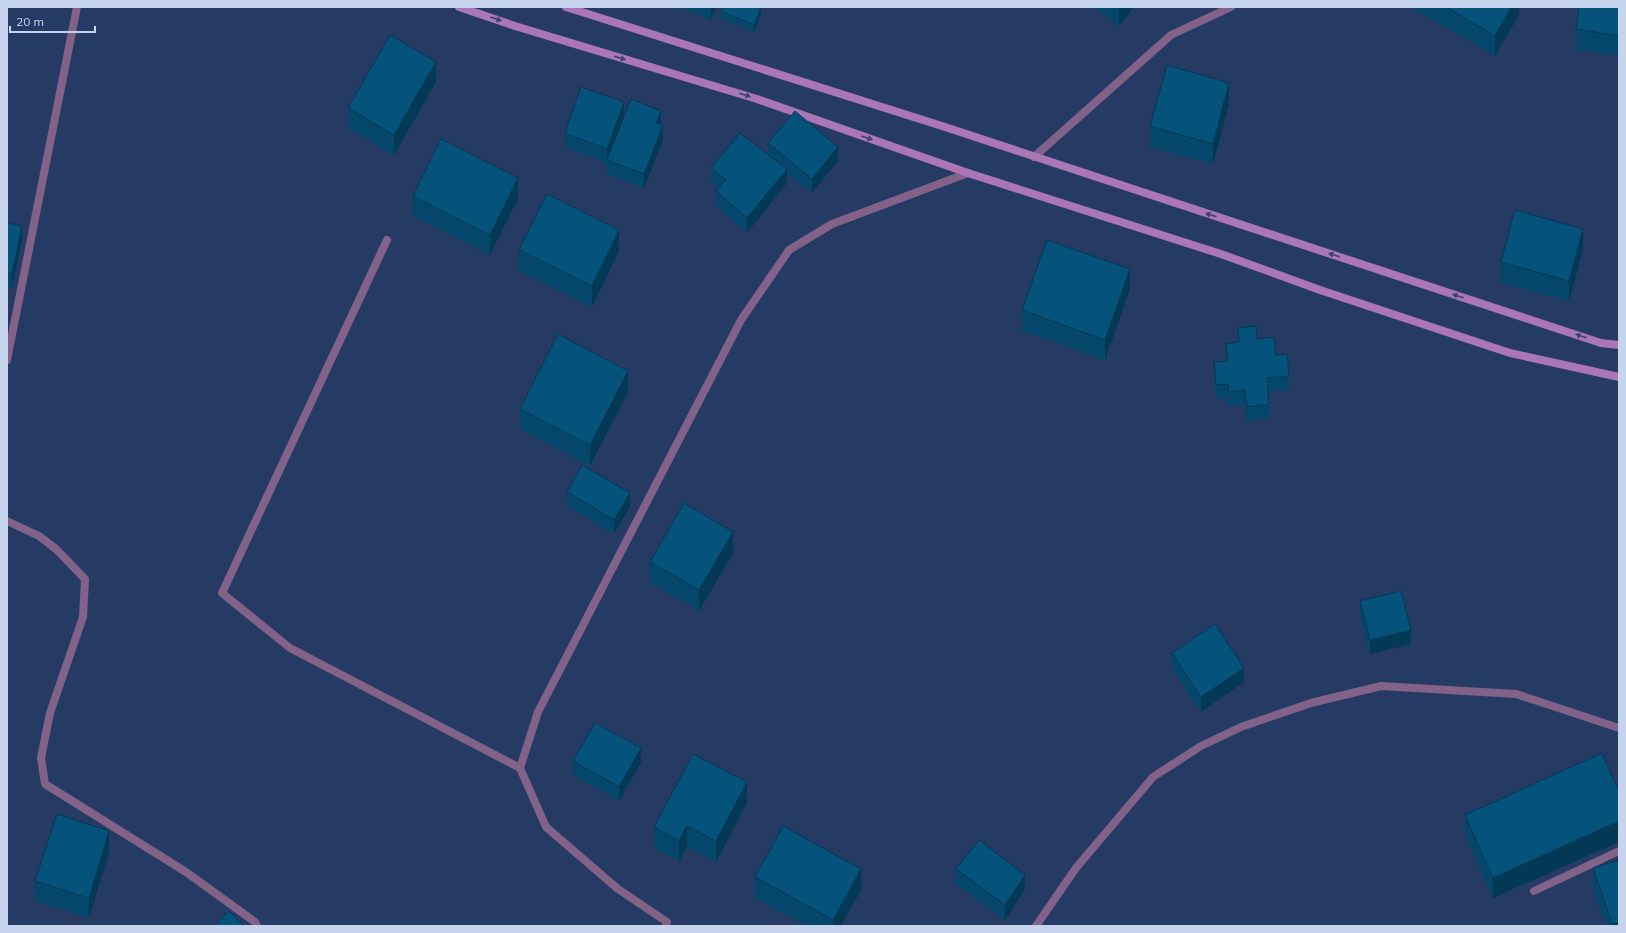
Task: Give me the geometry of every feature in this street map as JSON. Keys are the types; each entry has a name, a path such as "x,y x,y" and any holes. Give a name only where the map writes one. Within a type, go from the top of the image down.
{"main road":[{"path":"459,7 515,26 757,99 968,173 1222,254 1320,290 1510,353 1619,378"},
{"path":"566,7 942,126 1593,340 1619,345"}],"street":[{"path":"7,360 77,7"},
{"path":"1034,157 1172,35 1231,7"},
{"path":"520,768 538,712 741,320 789,250 832,224 968,173"},
{"path":"386,240 222,593 290,648 520,768 546,827 618,889 668,922 666,926"},
{"path":"7,521 39,536 56,549 85,578 83,617 50,713 40,758 45,784 186,872 255,922 257,926"},
{"path":"1036,926 1076,868 1153,777 1201,746 1235,730 1311,703 1381,686 1516,694 1619,728"},
{"path":"1534,891 1619,851"}],"building":[{"path":"723,7 761,7 754,25 721,11"},
{"path":"1446,7 1511,7 1495,36"},
{"path":"1579,7 1619,7 1619,36 1576,29"},
{"path":"390,35 436,62 394,135 348,108"},
{"path":"1167,65 1229,83 1213,144 1150,126"},
{"path":"581,87 624,102 607,149 565,133"},
{"path":"631,99 661,111 656,123 663,125 644,174 607,160"},
{"path":"795,111 838,147 812,179 768,143"},
{"path":"740,133 787,169 747,218 716,191 726,180 711,168"},
{"path":"441,139 518,178 490,235 413,196"},
{"path":"547,194 619,230 592,286 519,250"},
{"path":"1515,210 1583,229 1569,281 1501,262"},
{"path":"7,223 22,226 12,274 7,273"},
{"path":"1047,240 1130,269 1105,340 1022,310"},
{"path":"1256,326 1257,339 1274,337 1276,355 1287,354 1289,376 1267,378 1269,404 1247,407 1245,390 1229,392 1228,384 1216,385 1214,362 1228,361 1226,344 1239,342 1238,328"},
{"path":"558,334 628,371 590,445 520,409"},
{"path":"582,465 630,493 614,520 567,492"},
{"path":"684,503 733,532 699,590 650,562"},
{"path":"1401,591 1411,630 1370,640 1360,601"},
{"path":"1215,624 1244,668 1201,697 1172,653"},
{"path":"595,723 641,748 619,787 573,761"},
{"path":"1602,753 1619,792 1619,821 1493,878 1465,815"},
{"path":"693,754 747,782 716,841 687,826 679,841 654,827"},
{"path":"57,814 109,831 89,898 35,881"},
{"path":"783,826 861,869 833,920 755,877"},
{"path":"979,840 1025,875 1005,905 956,869"},
{"path":"1619,860 1619,922 1612,924 1593,868"},
{"path":"229,911 244,926 214,926"}]}
